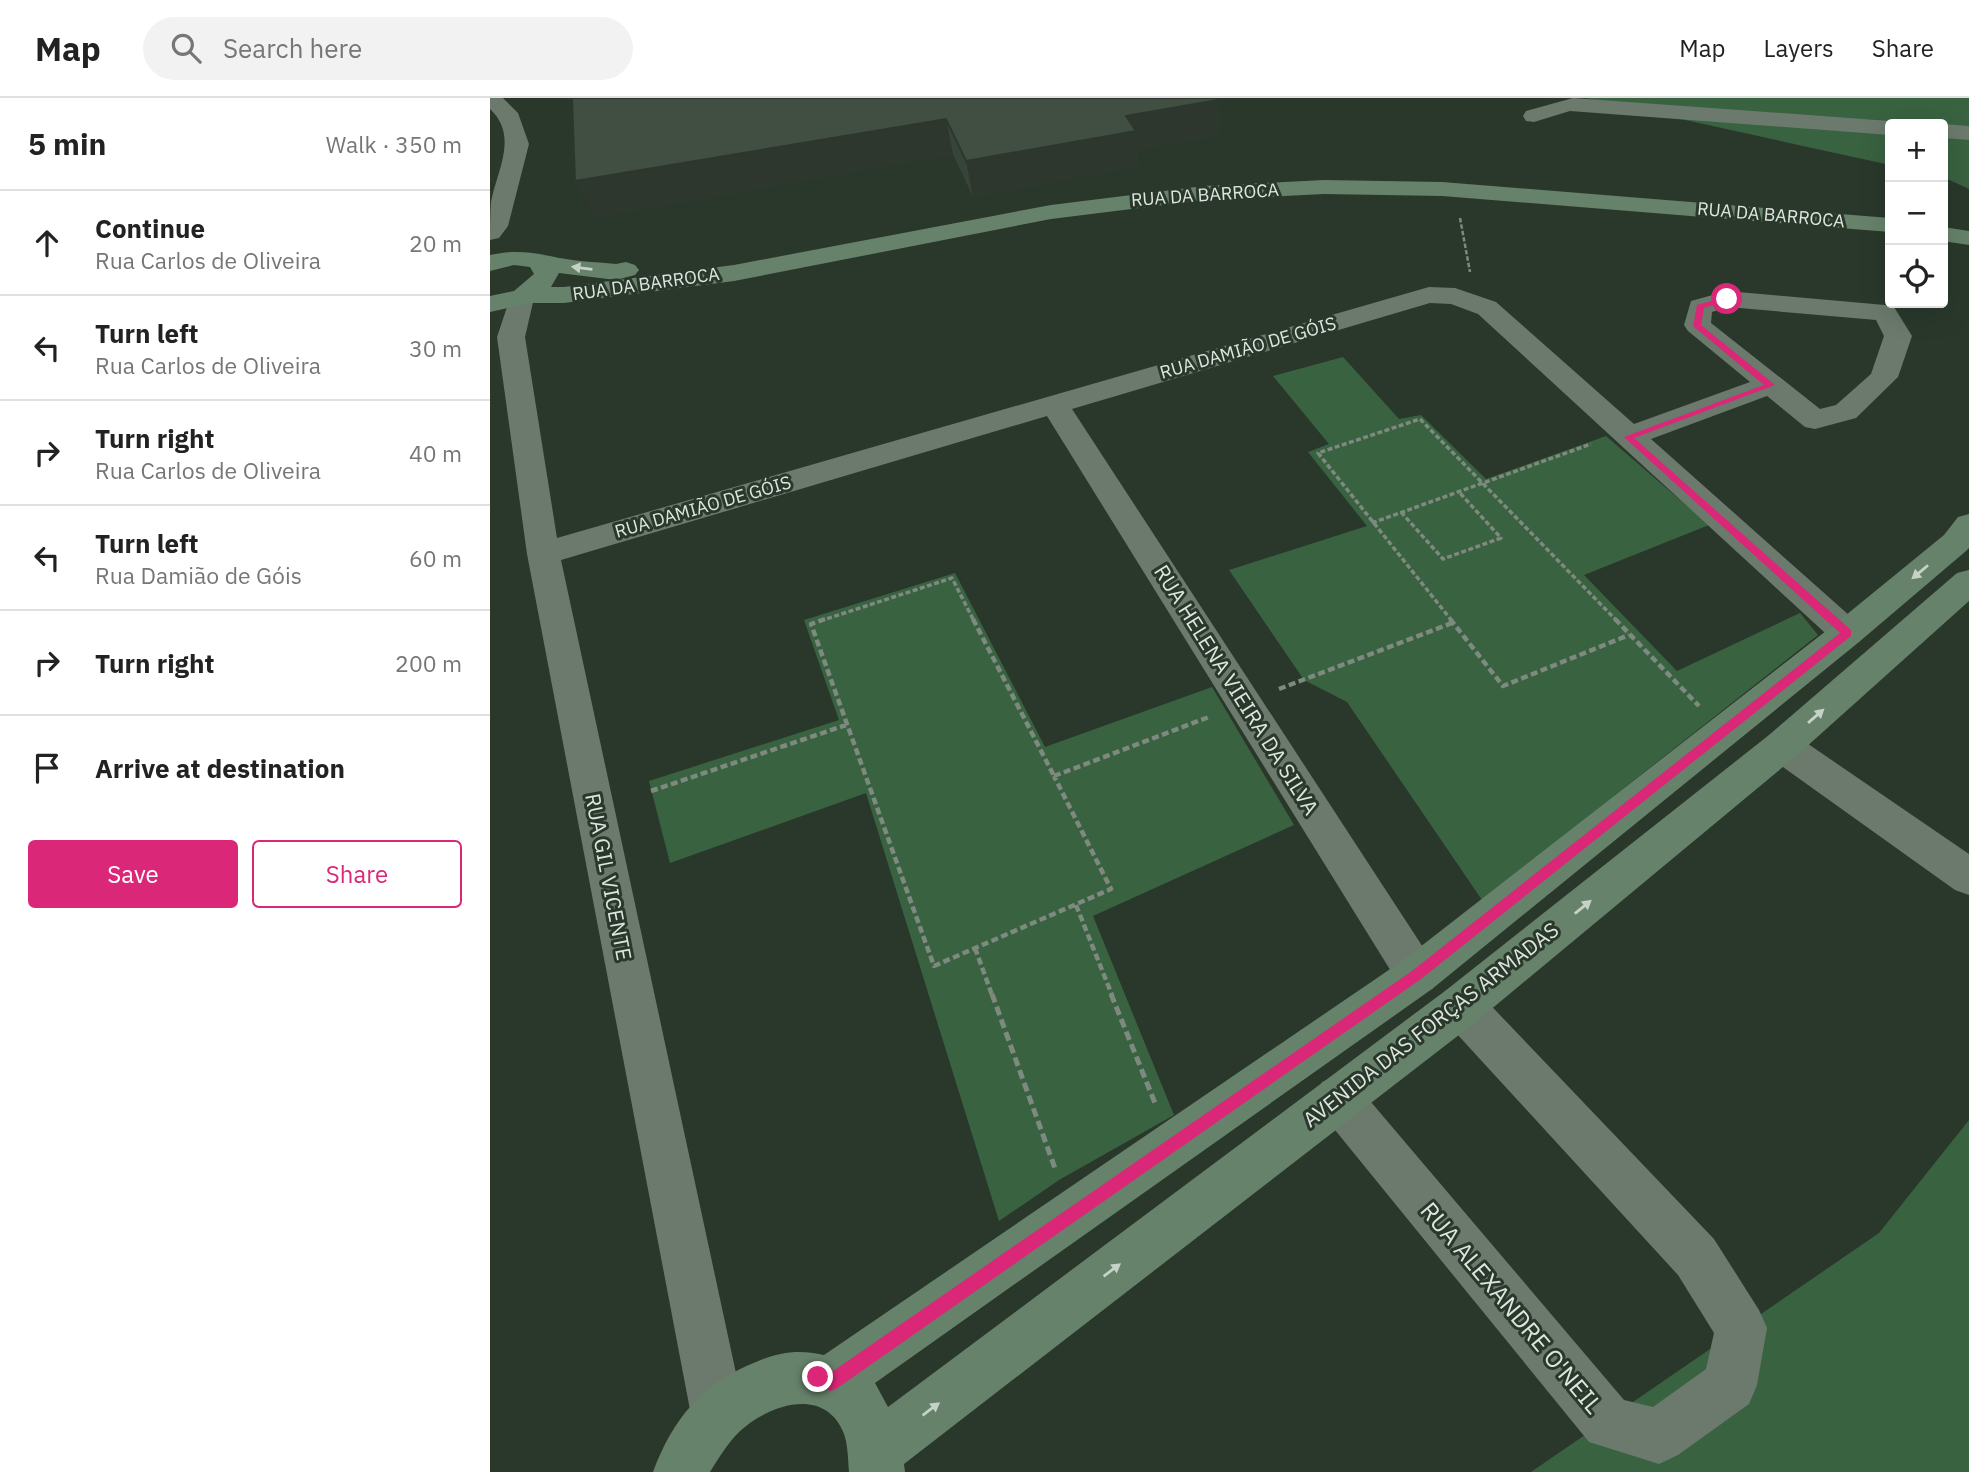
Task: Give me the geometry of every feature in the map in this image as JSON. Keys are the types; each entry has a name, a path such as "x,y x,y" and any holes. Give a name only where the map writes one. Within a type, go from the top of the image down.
{"street":[{"path":"491,98 507,113 518,144 493,230 508,245 546,268 547,274 537,289 523,296 497,319"},
{"path":"1534,116 1568,104 1885,128"},
{"path":"1948,131 1969,133"},
{"path":"490,145 518,144"},
{"name":"RUA DA BARROCA","path":"490,263 506,259 535,261 617,272 729,257 1103,191 1213,178 1446,176 1885,211"},
{"name":"RUA DA BARROCA","path":"523,296 564,295 734,272 1051,212 1204,193 1324,187 1454,190 1885,225"},
{"path":"1948,215 1969,217"},
{"path":"1948,234 1969,238"},
{"path":"497,319 532,315 564,295"},
{"name":"RUA DAMIÃO DE GÓIS","path":"543,554 1429,295 1455,296 1487,308 1847,633"},
{"path":"1727,299 1885,313 1898,336 1884,377 1846,412 1815,420 1770,385 1697,326 1700,307 1727,299"},
{"name":"RUA GIL VICENTE","path":"497,319 718,1415"},
{"path":"1628,437 1770,385"},
{"name":"RUA HELENA VIEIRA DA SILVA","path":"1054,404 1417,975"},
{"path":"830,1383 1417,975 1847,633 1955,543 1969,525"},
{"name":"AVENIDA DAS FORÇAS ARMADAS","path":"681,1472 703,1432 729,1403 758,1384 789,1376 818,1377 844,1390 865,1416 877,1461 1338,1098 1461,1006 1782,746 1969,582"},
{"path":"1782,746 1969,877"},
{"name":"RUA ALEXANDRE O'NEIL","path":"1338,1098 1608,1423 1659,1436 1730,1385 1741,1328 1696,1257 1461,1006"}],"path":[{"path":"1454,190 1476,304"},
{"path":"1629,635 1503,686 1318,453 1420,419 1702,710"},
{"path":"1372,523 1596,442"},
{"path":"1401,512 1443,559 1501,538 1459,492"},
{"path":"952,578 1054,776 1111,889 934,966 811,624 952,578"},
{"path":"1054,776 1452,623"},
{"path":"651,791 846,725"},
{"path":"1076,905 1157,1109"},
{"path":"975,948 1059,1181"}],"green space":[{"path":"1585,98 1969,98 1969,189 1948,179 1948,119 1885,119 1885,164"},
{"path":"1343,357 1399,419 1421,415 1486,479 1606,436 1709,525 1584,575 1677,671 1800,613 1818,635 1482,900 1347,702 1304,680 1229,570 1367,526 1308,452 1329,444 1273,376"},
{"path":"955,573 1045,747 1212,687 1294,825 1093,916 1174,1115 1059,1180 999,1221 866,793 670,863 649,781 839,720 804,620"},
{"path":"1969,1120 1969,1472 1531,1472 1879,1233"}],"building":[{"path":"572,98 1218,100 1126,116 1136,131 966,161 946,119 575,181"}],"route":[{"path":"818,1377 830,1383 1417,975 1847,633 1628,437 1770,385 1697,326 1700,307 1727,299"}]}
